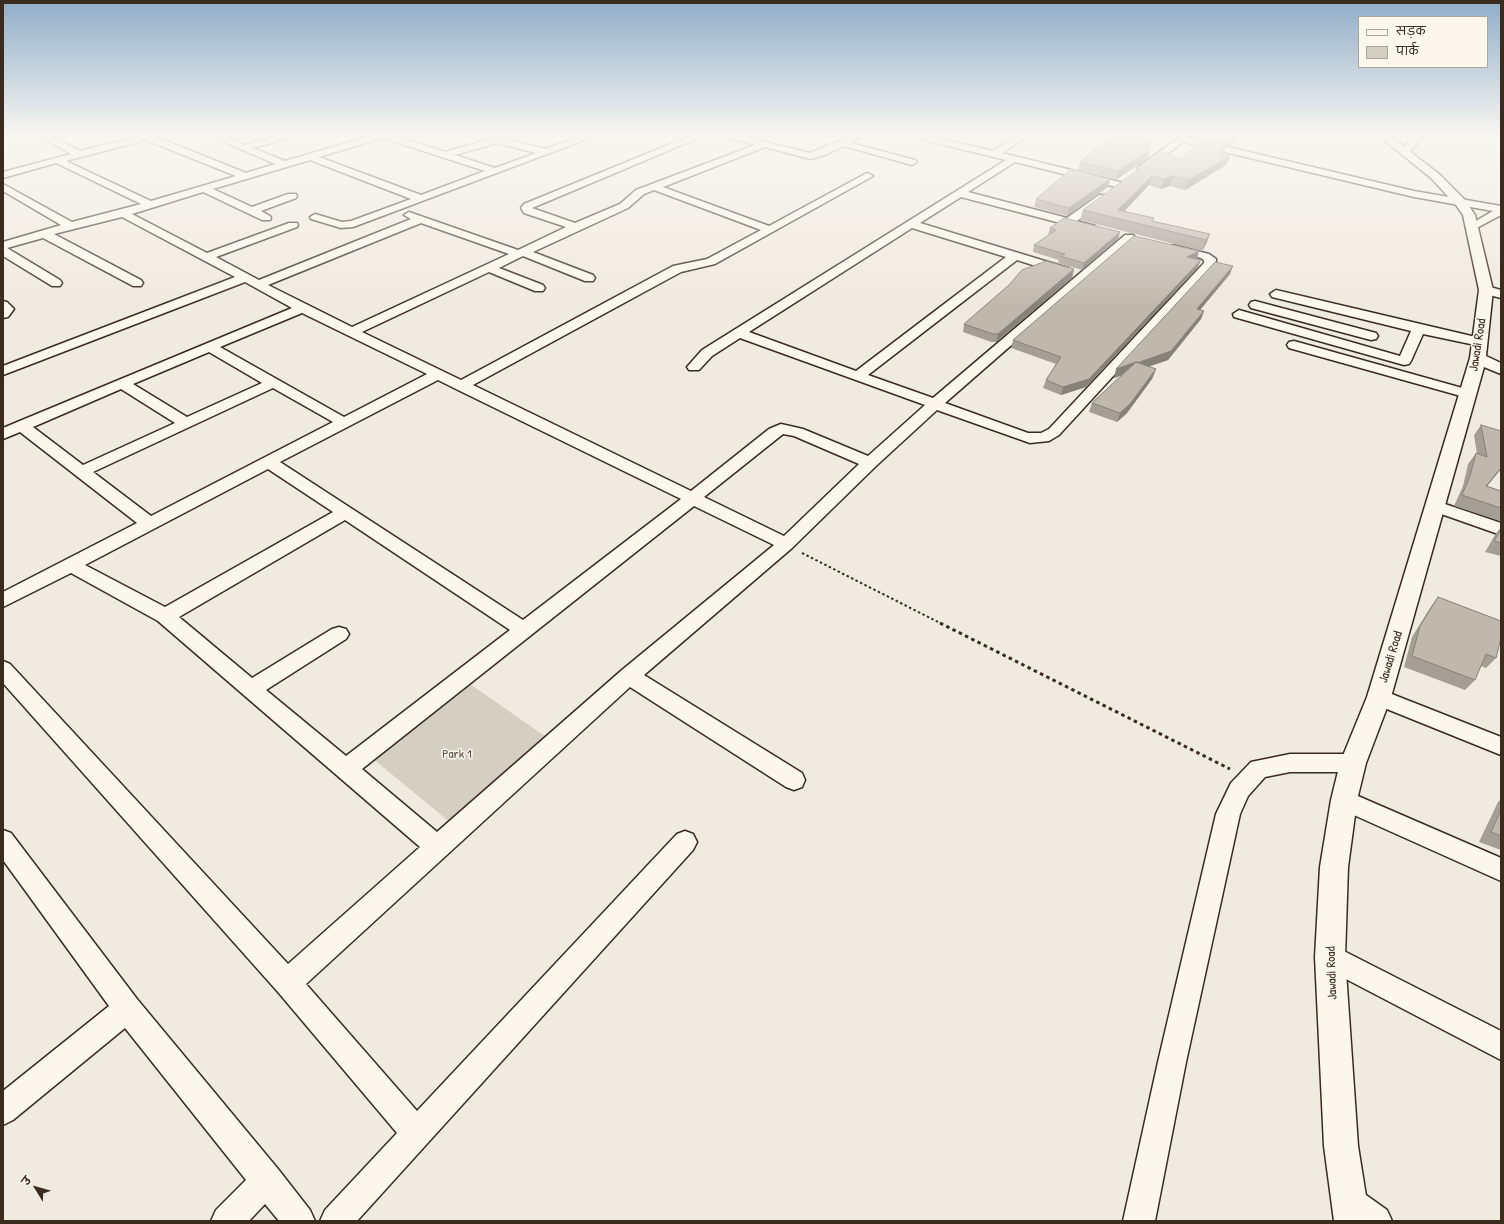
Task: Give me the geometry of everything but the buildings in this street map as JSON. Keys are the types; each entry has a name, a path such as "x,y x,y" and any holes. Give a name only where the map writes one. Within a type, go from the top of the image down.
{"street":[{"path":"14,193 70,226"},
{"path":"126,193 151,205"},
{"path":"3,246 191,193"},
{"path":"214,193 266,218"},
{"path":"406,193 421,199"},
{"path":"315,217 333,223 346,225 436,193"},
{"path":"557,193 526,208 576,227"},
{"path":"352,332 624,206 637,193"},
{"path":"672,193 737,216 770,230"},
{"path":"461,386 677,269 711,262 837,193"},
{"path":"959,193 1099,230"},
{"path":"694,367 707,353 959,193"},
{"path":"1069,222 1108,193"},
{"path":"1410,193 1501,210"},
{"name":"Jawadi Road","path":"1350,1211 1341,1146 1330,957 1334,867 1344,800 1353,764 1379,697 1436,506 1468,394 1493,292 1469,215 1461,203 1451,193"},
{"path":"252,211 292,196"},
{"path":"393,209 589,278"},
{"path":"1473,227 1501,210"},
{"path":"123,213 302,308 786,544"},
{"path":"258,285 422,219"},
{"path":"910,224 1083,276"},
{"path":"206,257 293,226"},
{"path":"1114,233 1144,241"},
{"path":"45,234 137,283"},
{"path":"287,983 629,676 786,544 870,463 934,405 1129,237"},
{"path":"738,333 934,405 1030,438 1048,436 1210,264 1210,259 1205,256 1159,245"},
{"path":"3,251 56,283"},
{"path":"858,376 1015,256"},
{"path":"489,268 539,288"},
{"path":"3,371 245,278"},
{"path":"1276,294 1419,329 1479,350 1501,369"},
{"path":"3,305 8,309 3,314"},
{"path":"1256,305 1371,336"},
{"path":"3,434 302,308"},
{"path":"1239,314 1404,361 1419,329"},
{"path":"1364,349 1380,319"},
{"path":"1294,345 1468,394"},
{"path":"209,347 344,423"},
{"path":"5,597 71,565 438,374"},
{"path":"81,472 272,383"},
{"path":"122,384 186,423"},
{"path":"22,426 150,524"},
{"path":"346,769 693,498 766,438 781,429 798,432 870,463"},
{"path":"269,462 524,630"},
{"path":"1436,506 1501,529"},
{"path":"165,616 345,512"},
{"path":"71,565 165,616 437,847"},
{"path":"251,689 339,634"},
{"path":"3,669 287,983 417,1133"},
{"path":"629,676 794,780"},
{"path":"1379,697 1501,746"},
{"path":"1139,1221 1172,1062 1228,814 1239,790 1259,769 1276,765 1290,763 1353,764"},
{"path":"1344,800 1501,870"},
{"path":"3,841 127,1009 268,1180 299,1221"},
{"path":"336,1221 685,842"},
{"path":"1330,957 1501,1046"},
{"path":"6,1100 127,1009"},
{"path":"227,1221 268,1180"},
{"path":"1350,1211 1376,1221"}],"path":[{"path":"786,544 1248,779"}],"green space":[{"name":"Park 1","path":"470,684 549,739 452,824 372,758"}]}
